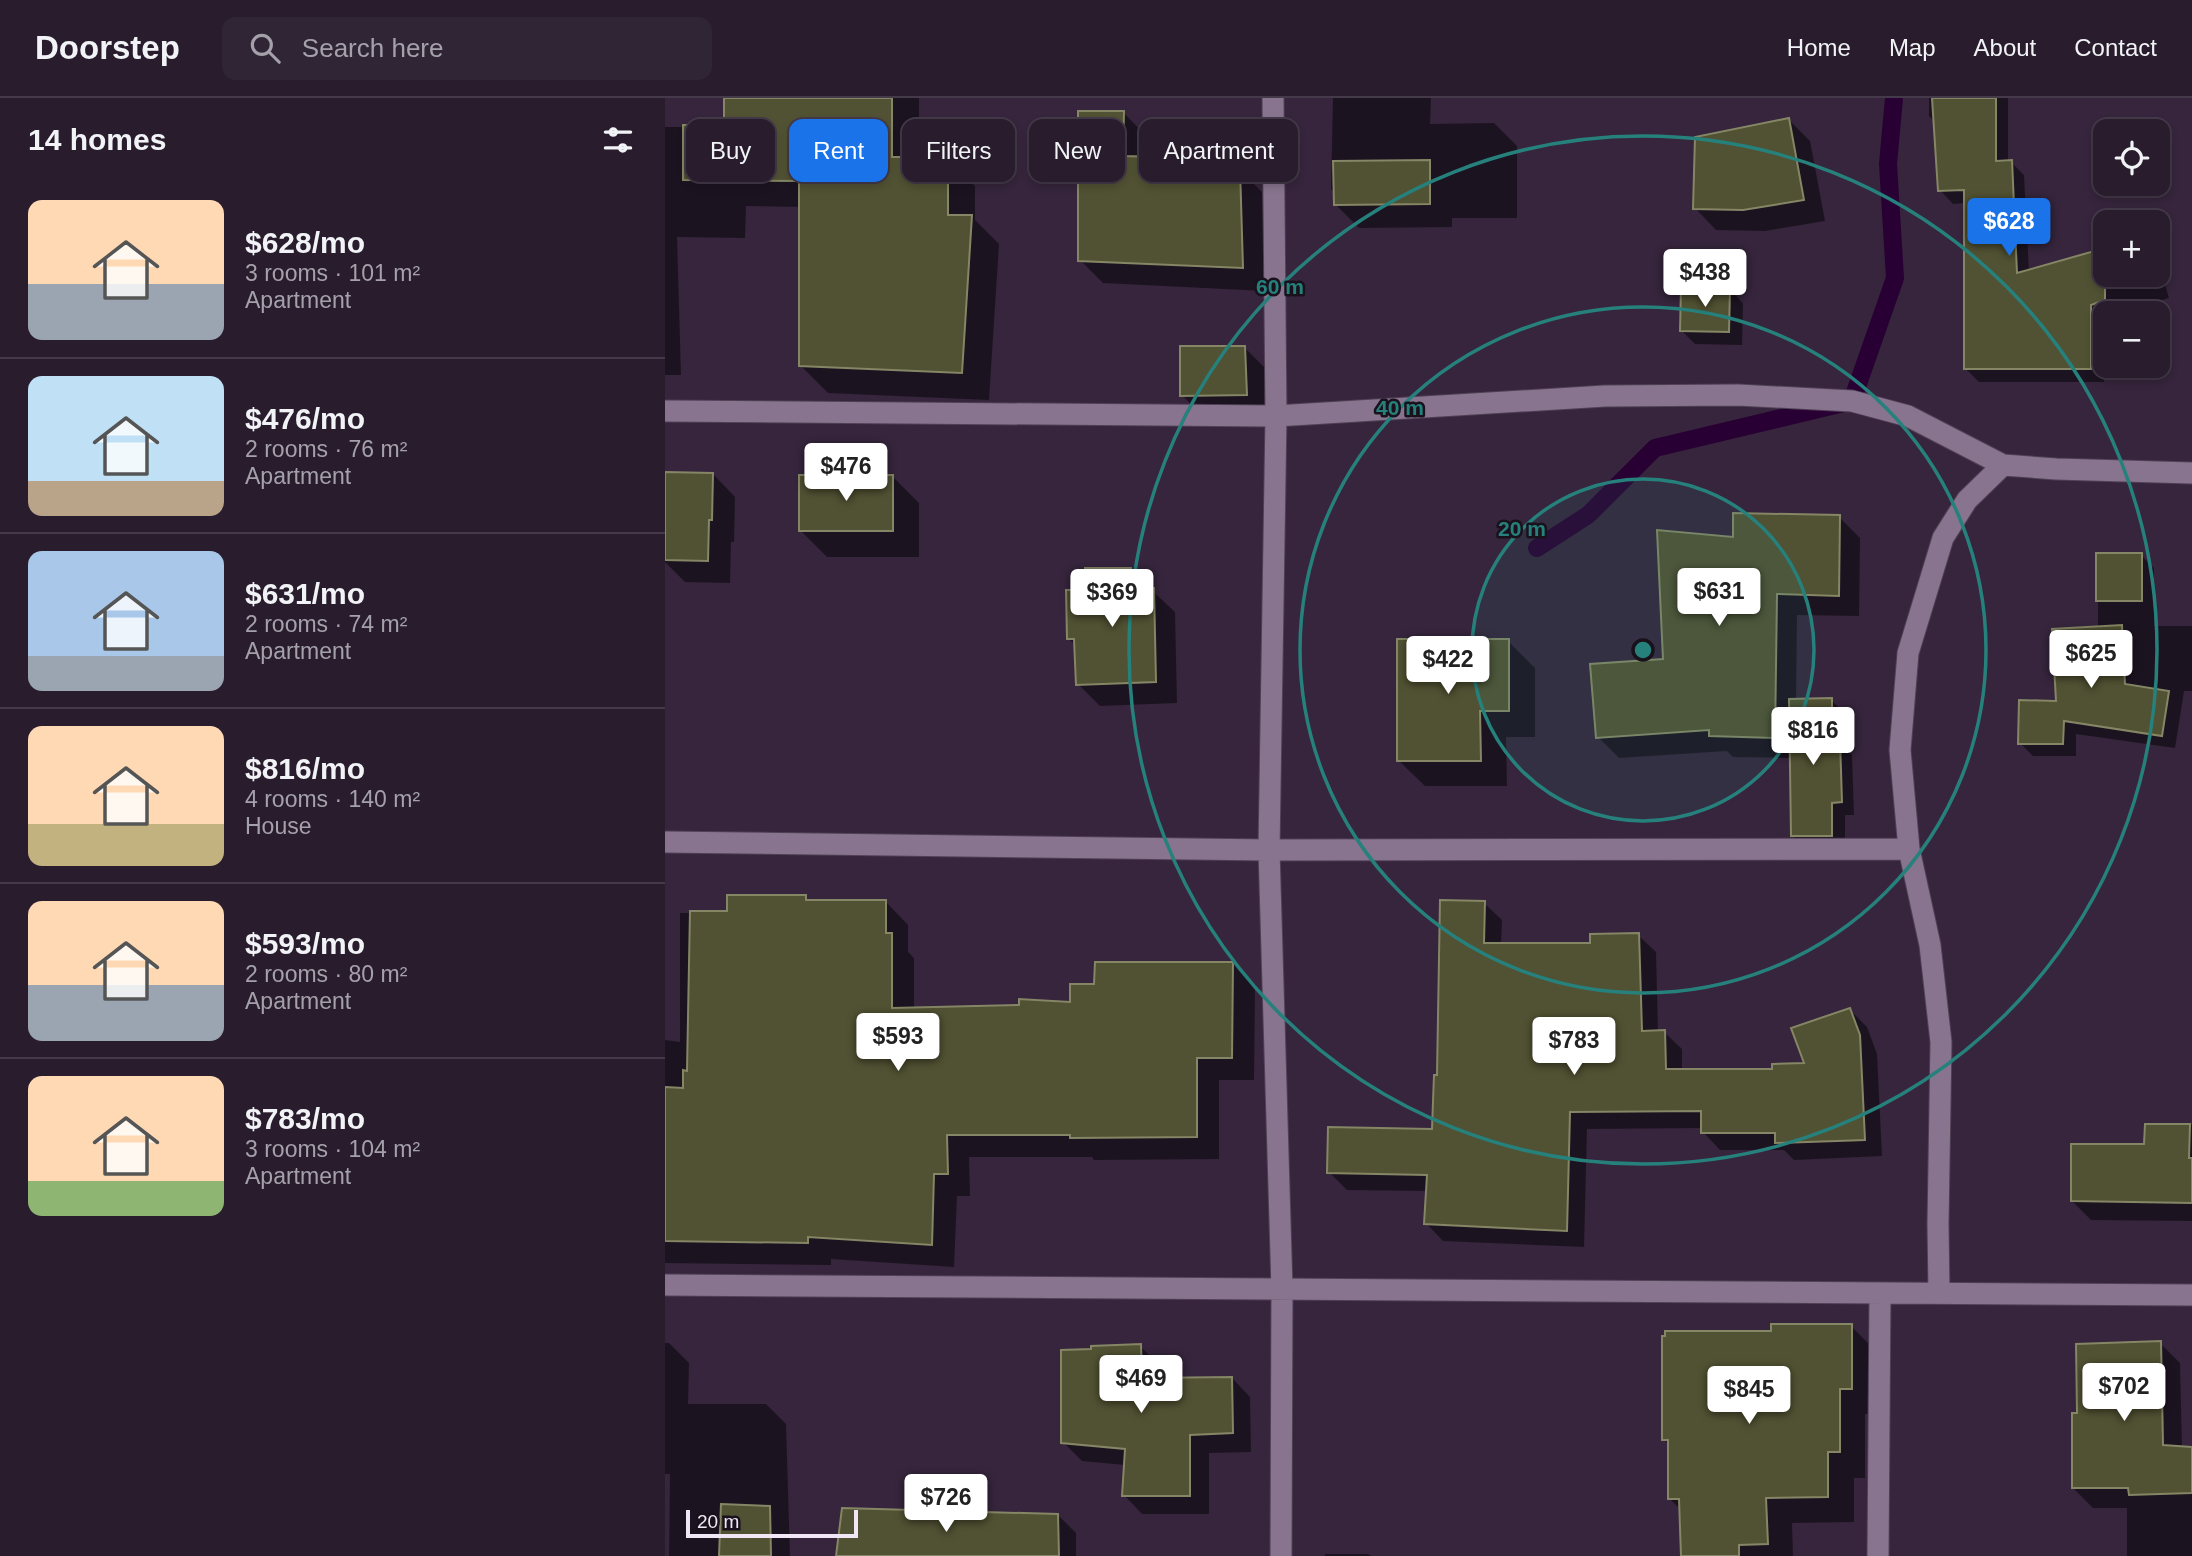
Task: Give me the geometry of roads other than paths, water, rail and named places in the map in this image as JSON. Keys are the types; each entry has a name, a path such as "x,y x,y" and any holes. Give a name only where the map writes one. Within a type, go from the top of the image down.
{"street":[{"path":"1273,98 1276,416 1269,850 1282,1289 1281,1556"},
{"path":"665,411 1276,416 1605,396 1738,395 1852,401 1908,416 2003,465 2192,473"},
{"path":"1939,1293 1941,1042 1930,945 1909,849 1899,750 1908,653 1943,538 1967,500 2003,465"},
{"path":"665,842 1269,850 1909,849"},
{"path":"665,1285 2192,1295"},
{"path":"1878,1556 1879,1293"}],"waterway":[{"path":"1537,548 1588,515 1655,448 1852,401 1895,278 1888,164 1894,98"}]}
